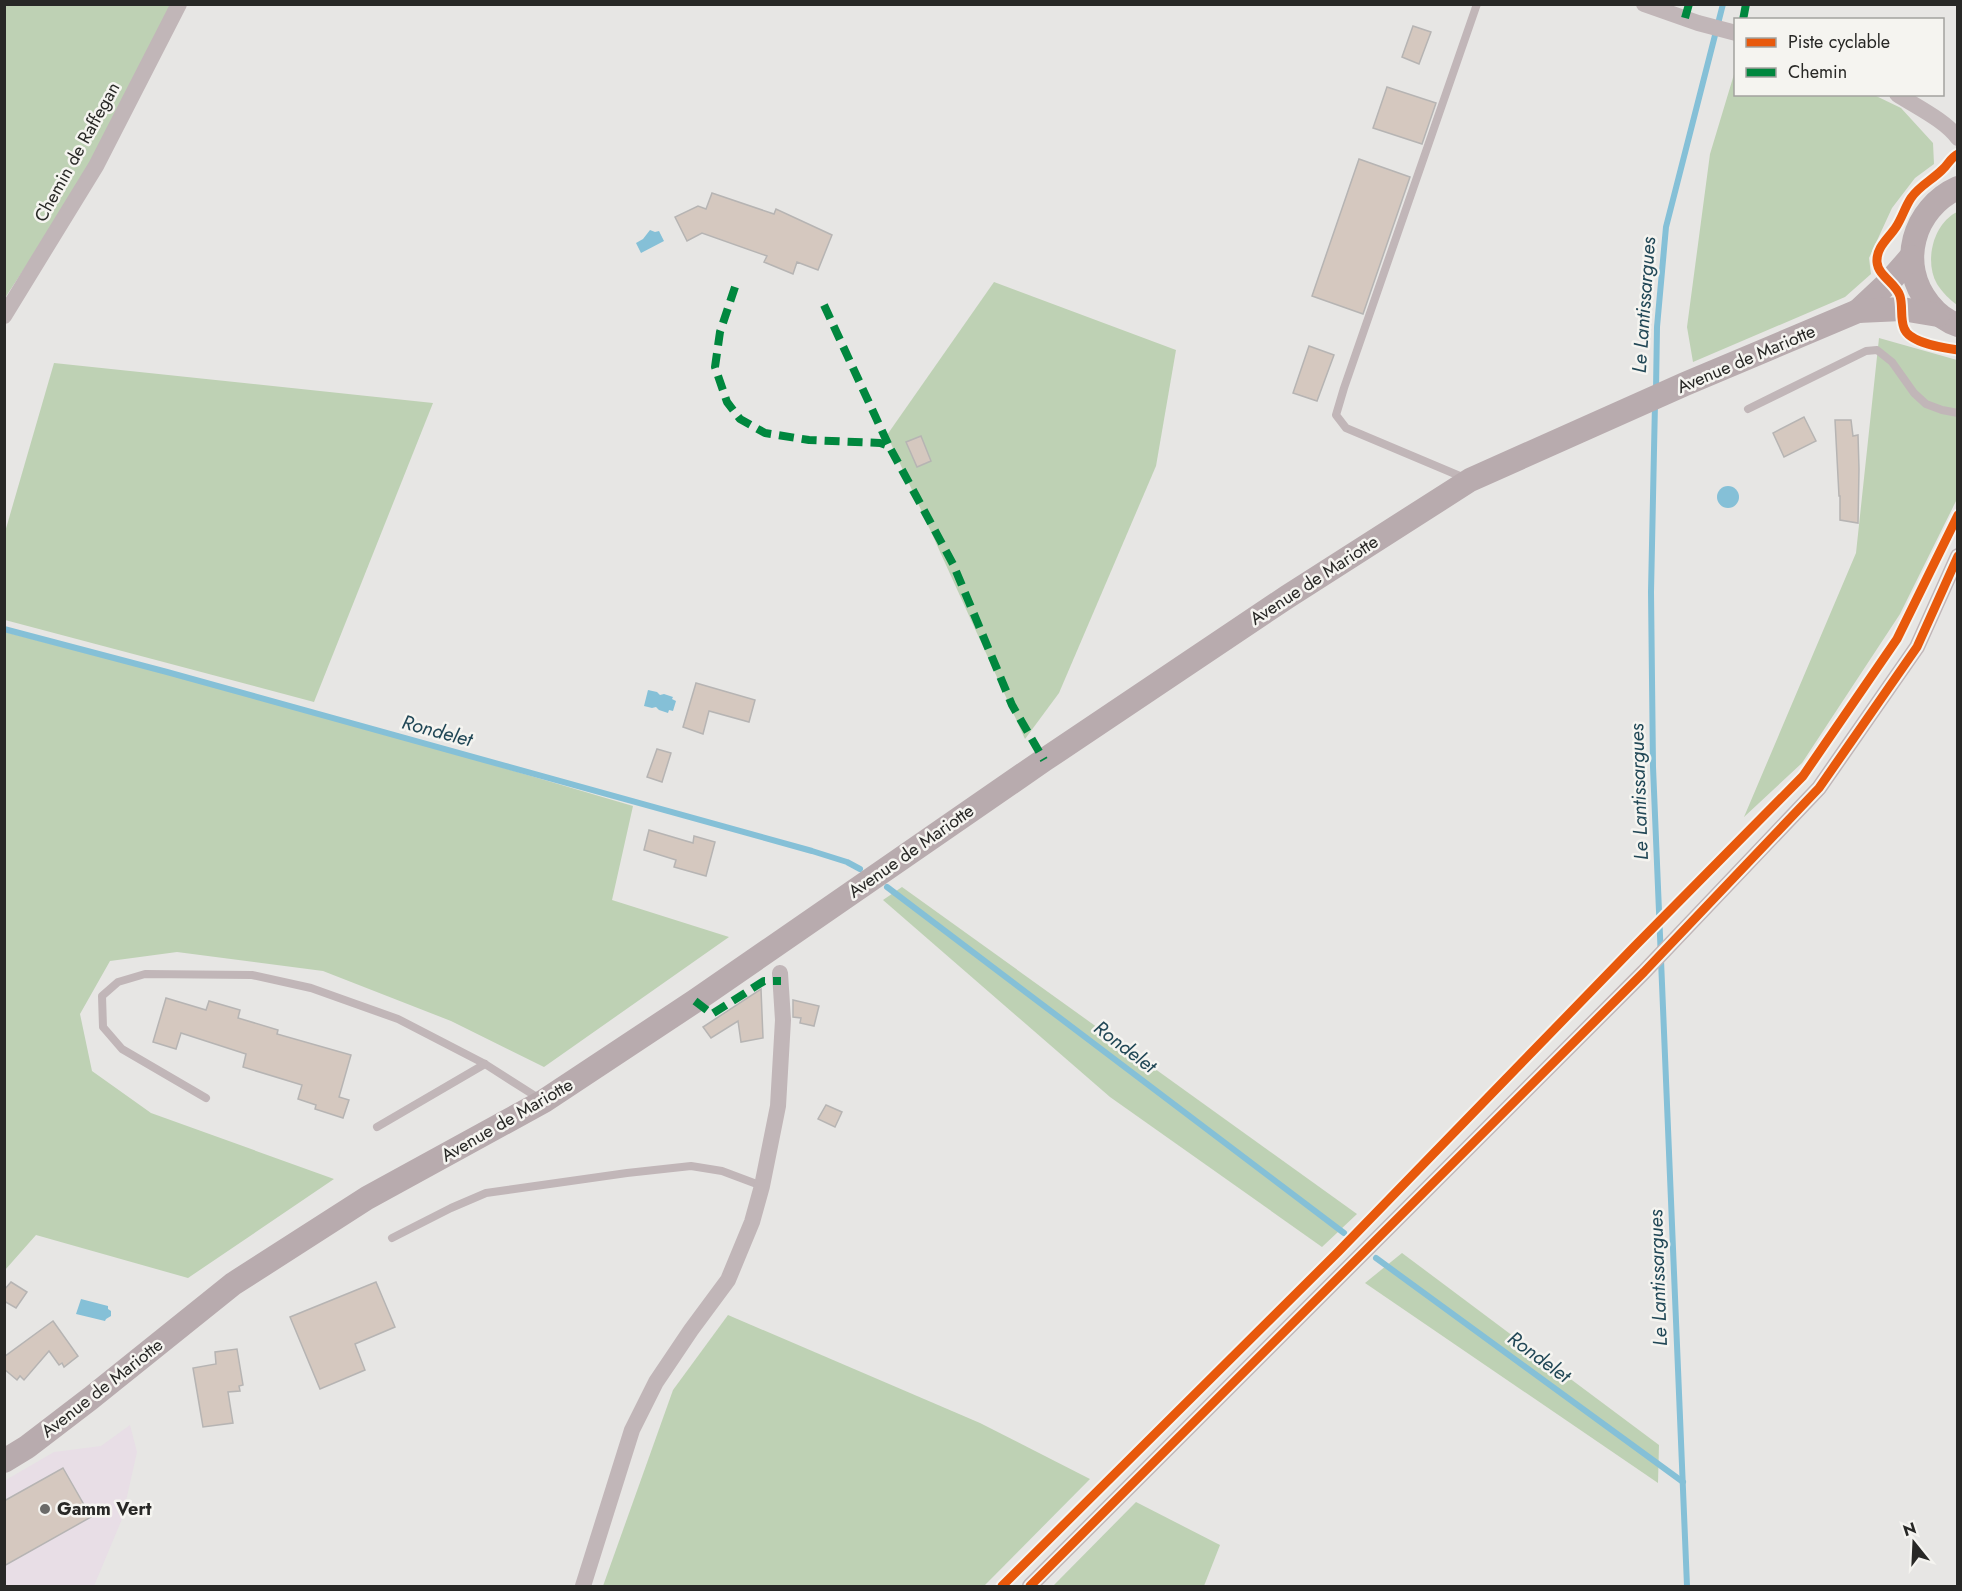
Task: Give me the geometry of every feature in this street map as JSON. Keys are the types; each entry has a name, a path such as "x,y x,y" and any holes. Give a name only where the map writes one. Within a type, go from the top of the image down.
{"main road":[{"path":"1948,320 1923,297 1914,277 1911,257 1912,244 1922,219 1939,199 1958,188"},
{"name":"Avenue de Mariotte","path":"4,1461 91,1398 233,1284 367,1198 544,1101 629,1046 1053,753 1287,597 1470,480 1685,384 1858,311 1890,281 1911,257"},
{"name":"Avenue de Mariotte","path":"1858,311 1902,309 1948,320"}],"street":[{"name":"Chemin de Raffegan","path":"4,316 96,166 179,4"},
{"path":"1644,4 1698,23 1733,32"},
{"path":"1900,96 1943,123 1958,138"},
{"path":"1030,1587 1644,972 1819,788 1917,647 1958,556"},
{"path":"583,1587 632,1430 656,1382 728,1280 752,1222 762,1186 778,1106 783,1020 780,973"}],"lane":[{"path":"1470,480 1346,428 1336,415 1477,4"},
{"path":"1748,409 1866,351 1877,350 1892,362 1914,393 1926,404 1958,413"},
{"path":"206,1098 122,1050 103,1027 102,996 118,982 145,974 252,975 311,988 398,1020 485,1064 544,1101"},
{"path":"377,1127 485,1064"},
{"path":"392,1238 486,1193 627,1173 691,1166 722,1171 762,1186"}],"shaded area":[{"path":"130,1425 137,1452 122,1519 94,1586 5,1586 4,1481 54,1452 101,1446"}],"green space":[{"path":"5,5 176,5 108,141 5,298"},
{"path":"1734,74 1734,96 1876,96 1901,108 1933,143 1934,164 1915,178 1892,208 1869,258 1871,274 1845,297 1693,362 1687,327 1710,154"},
{"path":"1957,212 1957,305 1937,284 1931,265 1931,254 1942,225"},
{"path":"994,282 1176,350 1156,466 1059,693 1025,739 887,435"},
{"path":"1879,338 1957,360 1957,499 1900,614 1802,763 1744,817 1856,553"},
{"path":"54,363 433,403 314,702 5,620 5,532"},
{"path":"5,632 310,711 633,806 612,900 729,937 544,1067 451,1021 323,971 177,952 110,961 80,1014 92,1071 151,1113 334,1179 188,1278 36,1235 5,1270"},
{"path":"902,887 1357,1214 1322,1247 1110,1097 883,900"},
{"path":"1402,1253 1659,1445 1658,1483 1365,1283"},
{"path":"728,1315 980,1423 1090,1479 984,1586 603,1586 673,1390"},
{"path":"1136,1502 1220,1545 1204,1586 1053,1586"}],"water":[{"path":"650,230 659,231 664,241 641,253 636,243 643,239"},
{"path":"1724,486 1732,486 1739,493 1739,501 1732,508 1724,508 1717,501 1717,493"},
{"path":"648,690 673,697 672,699 676,701 673,711 669,710 668,713 656,707 644,706"},
{"path":"81,1299 108,1306 111,1316 105,1321 76,1314"}],"building":[{"path":"1413,26 1431,32 1419,64 1402,57"},
{"path":"1387,87 1436,103 1422,144 1373,128"},
{"path":"1359,159 1410,177 1363,314 1312,296"},
{"path":"712,193 774,214 776,209 832,235 818,270 797,262 793,274 764,262 767,256 702,233 687,241 675,217 698,206 706,209"},
{"path":"1309,346 1334,355 1317,401 1293,393"},
{"path":"1804,417 1816,441 1784,457 1773,433"},
{"path":"1835,420 1851,420 1853,436 1858,435 1858,523 1840,520"},
{"path":"921,436 931,461 917,467 906,442"},
{"path":"696,683 755,700 749,722 709,711 703,734 683,727"},
{"path":"657,749 671,753 662,782 647,777"},
{"path":"649,830 693,843 694,836 715,842 706,876 674,867 676,860 644,850"},
{"path":"761,989 763,1038 741,1042 738,1021 711,1038 703,1027"},
{"path":"166,998 206,1010 209,1001 240,1010 238,1018 278,1030 277,1034 351,1055 339,1097 349,1100 343,1118 315,1109 316,1105 298,1099 302,1085 243,1067 246,1054 181,1033 176,1049 153,1042"},
{"path":"793,1000 819,1006 814,1026 800,1023 801,1018 793,1017"},
{"path":"826,1105 842,1112 835,1127 818,1119"},
{"path":"11,1282 27,1292 16,1308 4,1301 4,1290"},
{"path":"376,1282 395,1327 355,1344 365,1370 320,1389 290,1317"},
{"path":"53,1321 78,1356 64,1367 62,1363 59,1365 49,1351 24,1380 20,1376 17,1380 4,1369 4,1357"},
{"path":"237,1349 243,1385 239,1386 240,1391 228,1392 233,1423 203,1427 193,1368 216,1364 215,1352"},
{"name":"Gamm Vert","path":"63,1468 91,1517 4,1566 4,1501"}],"waterway":[{"name":"Le Lantissargues","path":"1656,390 1657,327 1666,227 1723,4"},
{"name":"Le Lantissargues","path":"1655,403 1651,592 1653,767 1687,1586"},
{"name":"Rondelet","path":"4,629 812,851 847,862 860,869"},
{"name":"Rondelet","path":"887,887 1344,1233"},
{"name":"Rondelet","path":"1376,1258 1683,1482"}],"marked path":[{"path":"1685,18 1689,4"},
{"path":"1743,18 1746,4"},
{"path":"735,287 720,332 715,367 727,402 740,419 765,433 809,440 880,443 889,446 953,564 1012,705 1044,760"},
{"path":"824,305 889,446"},
{"path":"695,1001 712,1014 764,981 781,981"}],"cycle path":[{"path":"1958,154 1911,198 1877,257 1880,271 1900,296 1903,324 1907,333 1928,344 1958,350"},
{"path":"1002,1586 1338,1252 1803,776 1897,639 1958,515"},
{"path":"1030,1586 1644,972 1819,788 1917,647 1958,556"}],"place":[{"name":"Gamm Vert","path":"45,1509"}]}
